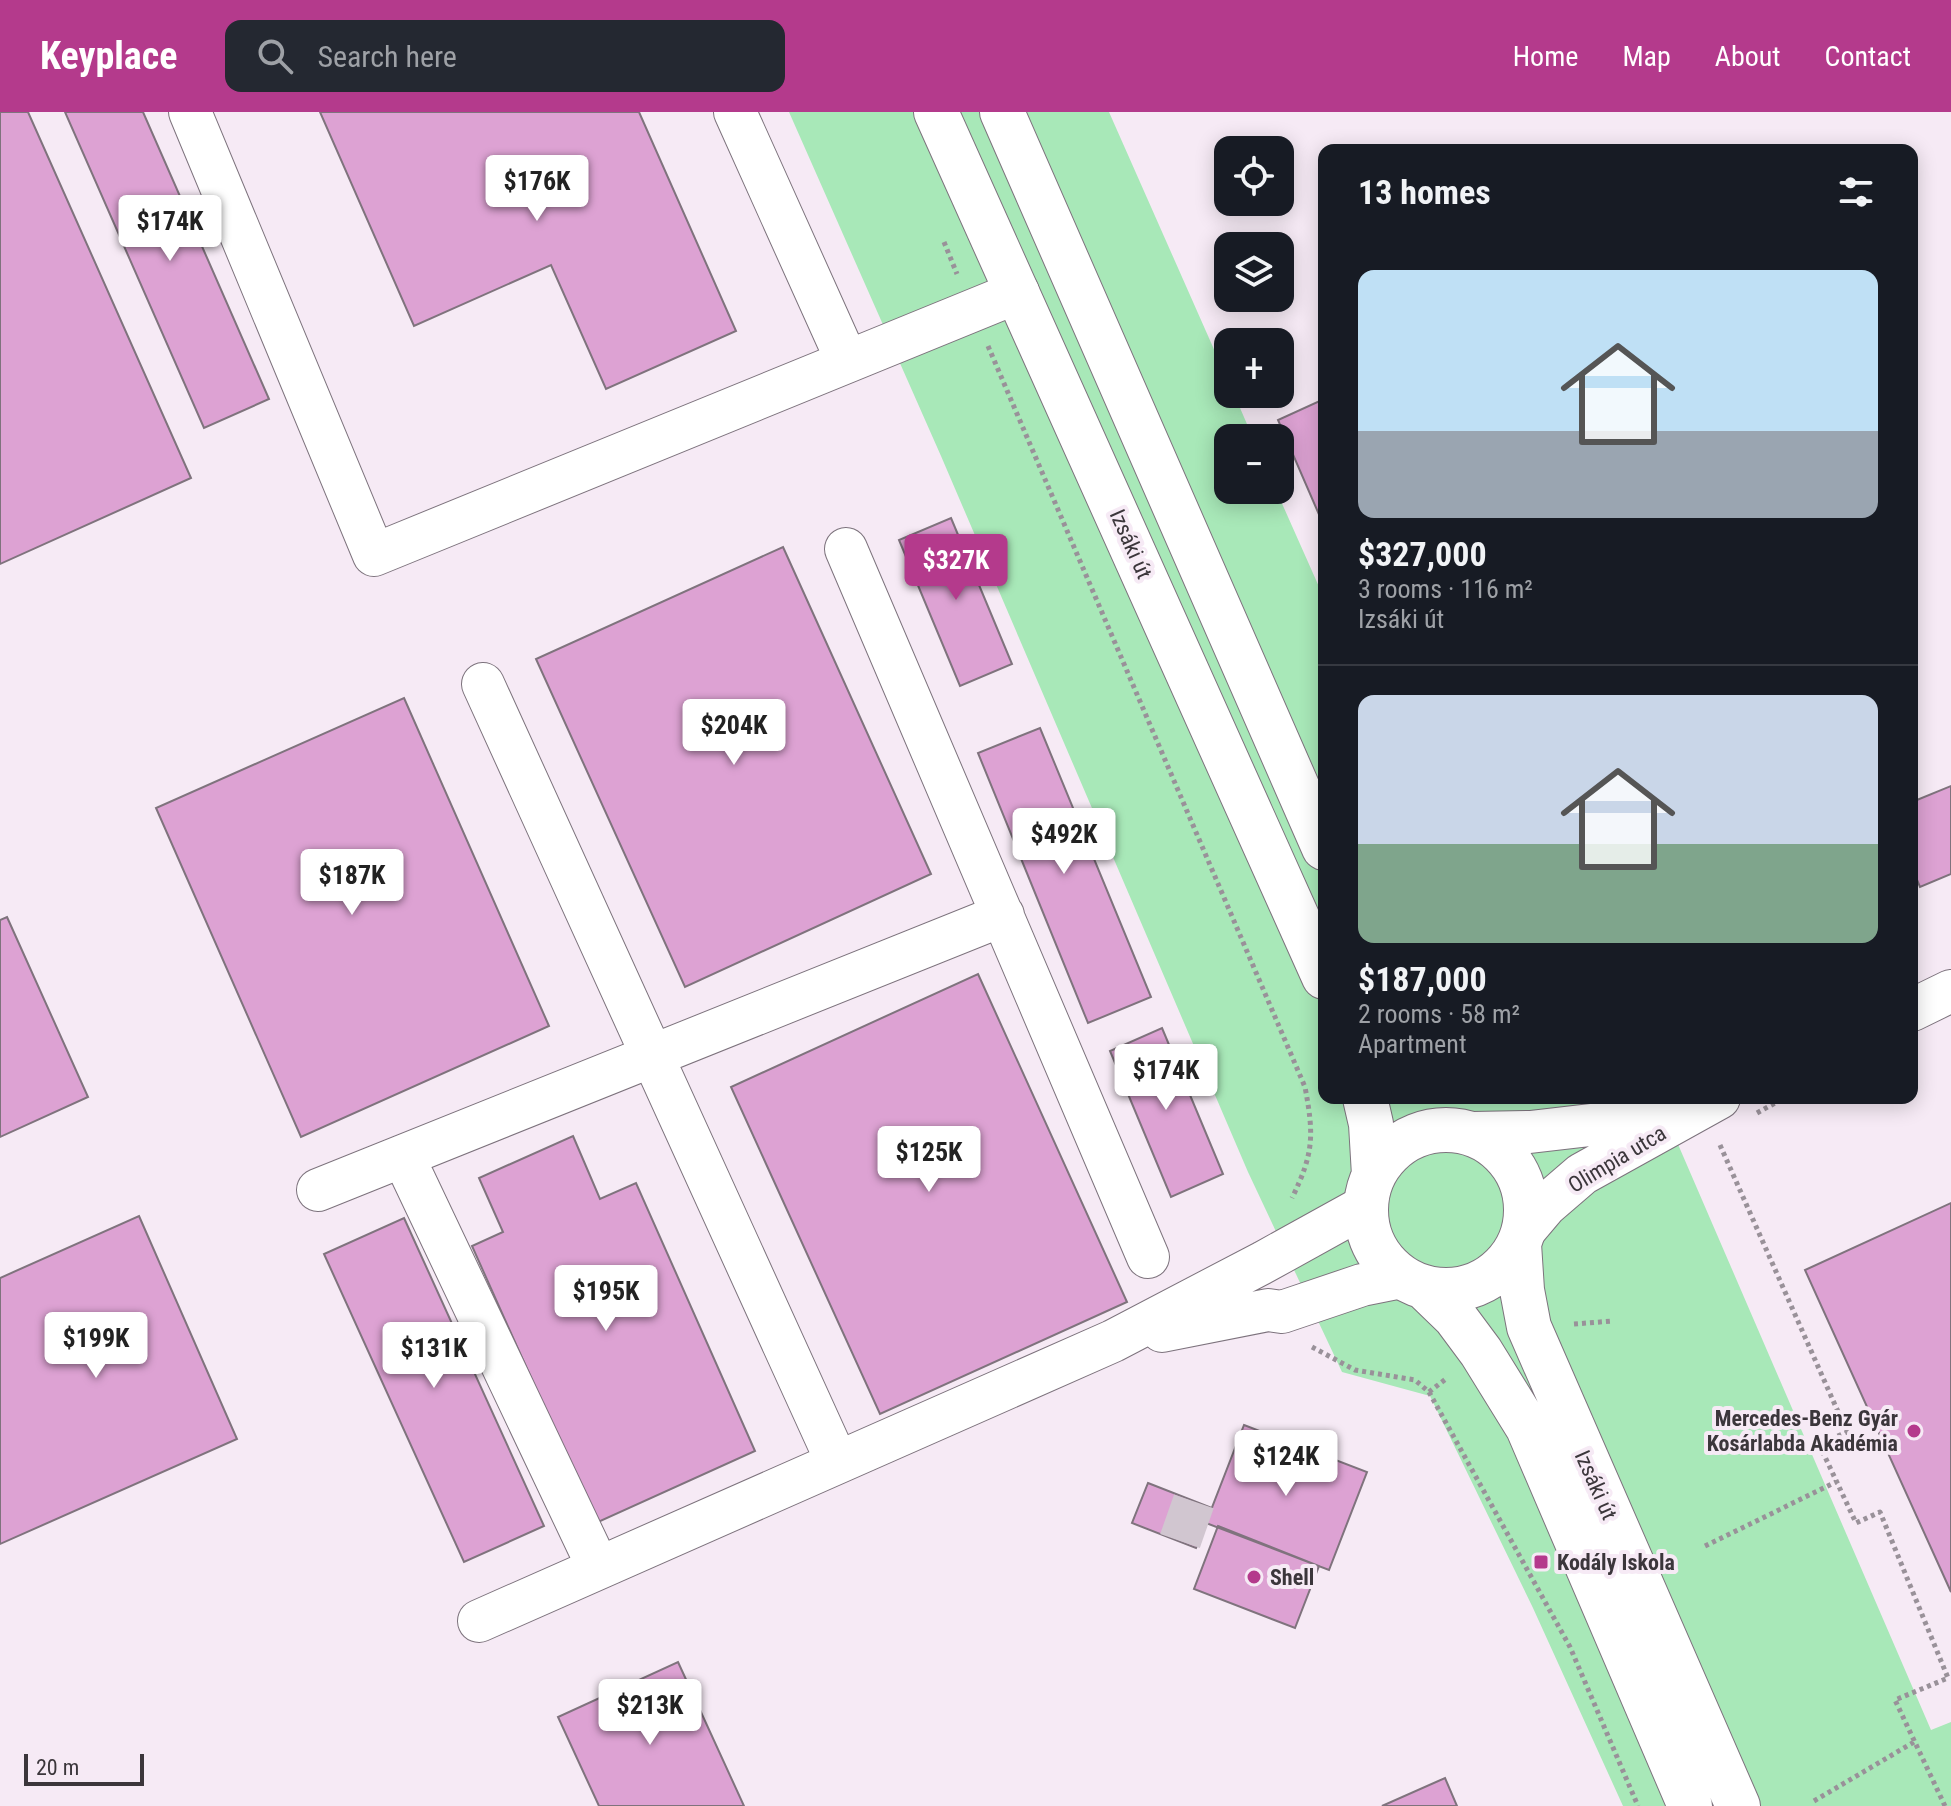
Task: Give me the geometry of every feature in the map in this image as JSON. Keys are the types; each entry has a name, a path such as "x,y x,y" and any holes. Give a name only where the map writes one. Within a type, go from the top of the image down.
{"main road":[{"name":"Izsáki út","path":"936,112 1318,964"},
{"path":"1002,112 1318,834"},
{"path":"1366,1104 1371,1124 1366,1221 1377,1250 1386,1263 1413,1282 1454,1290 1482,1282 1504,1266 1522,1237 1526,1204 1520,1178 1495,1146 1456,1120 1404,1141 1392,1150 1370,1190"},
{"name":"Izsáki út","path":"1522,1237 1522,1290 1529,1327 1738,1806"},
{"name":"Izsáki út","path":"1413,1282 1455,1317 1481,1352 1528,1428 1690,1806"}],"street":[{"path":"190,112 374,555 1018,292"},
{"path":"735,112 847,361"},
{"path":"846,549 1148,1257"},
{"path":"483,684 837,1462"},
{"path":"318,1190 1003,915"},
{"path":"1918,1007 1951,991"},
{"name":"Olimpia utca","path":"1456,1120 1530,1132 1599,1124 1670,1104"},
{"name":"Olimpia utca","path":"1522,1237 1546,1205 1582,1174 1733,1117"},
{"path":"403,1156 598,1567"},
{"path":"479,1621 1113,1341 1264,1262 1370,1190"},
{"path":"1113,1341 1268,1310 1282,1312 1362,1285 1413,1282"}],"path":[{"path":"943,239 1305,1087 1313,1126 1310,1156 1281,1216 1264,1262"},
{"path":"1768,1104 1733,1117 1719,1143 1847,1432 1819,1444 1856,1523 1880,1512 1948,1678 1895,1700 1945,1806"},
{"path":"1282,1312 1302,1341 1355,1370 1415,1380 1429,1392 1570,1647 1638,1806"},
{"path":"1705,1546 1836,1482"},
{"path":"1814,1801 1914,1742"}],"green space":[{"path":"789,112 1109,112 1214,349 1214,408 1240,408 1247,424 1214,424 1214,504 1282,504 1318,584 1318,1104 1661,1104 1931,1730 1951,1722 1951,1806 1623,1806 1533,1608 1430,1396 1342,1372 1248,1172 941,456"}],"building":[{"path":"0,112 28,112 191,478 0,564"},
{"path":"65,112 143,112 269,399 204,428"},
{"path":"320,112 639,112 736,331 606,389 551,265 414,326"},
{"path":"1318,402 1318,512 1294,457 1294,424 1280,424 1278,420"},
{"path":"951,518 1012,664 960,686 899,540"},
{"path":"783,547 931,874 685,987 536,659"},
{"path":"404,698 549,1026 301,1137 156,808"},
{"path":"1040,728 1151,997 1088,1023 978,753"},
{"path":"1951,786 1951,874 1920,887 1918,882 1918,800"},
{"path":"7,917 88,1097 0,1137 0,920"},
{"path":"978,974 1127,1302 880,1414 731,1087"},
{"path":"1162,1028 1223,1174 1171,1197 1110,1051"},
{"path":"573,1136 600,1199 636,1183 755,1451 596,1523 472,1246 503,1232 479,1178"},
{"name":"Mercedes-Benz Gyár Kosárlabda Akadémia","path":"1951,1203 1951,1592 1805,1270"},
{"path":"139,1216 237,1439 0,1544 0,1278"},
{"path":"404,1218 544,1526 464,1562 324,1254"},
{"path":"1244,1425 1367,1472 1329,1570 1206,1523"},
{"path":"1148,1483 1212,1508 1196,1548 1132,1523"},
{"path":"1218,1526 1319,1566 1295,1628 1194,1589"},
{"path":"678,1662 744,1806 599,1806 558,1717"},
{"path":"1445,1778 1457,1806 1382,1806"}],"tunnel":[{"path":"1180,1541 1194,1501"}],"place":[{"name":"Mercedes-Benz Gyár Kosárlabda Akadémia","path":"1914,1431"},
{"name":"Kodály Iskola","path":"1541,1562"},
{"name":"Shell","path":"1254,1577"}]}
